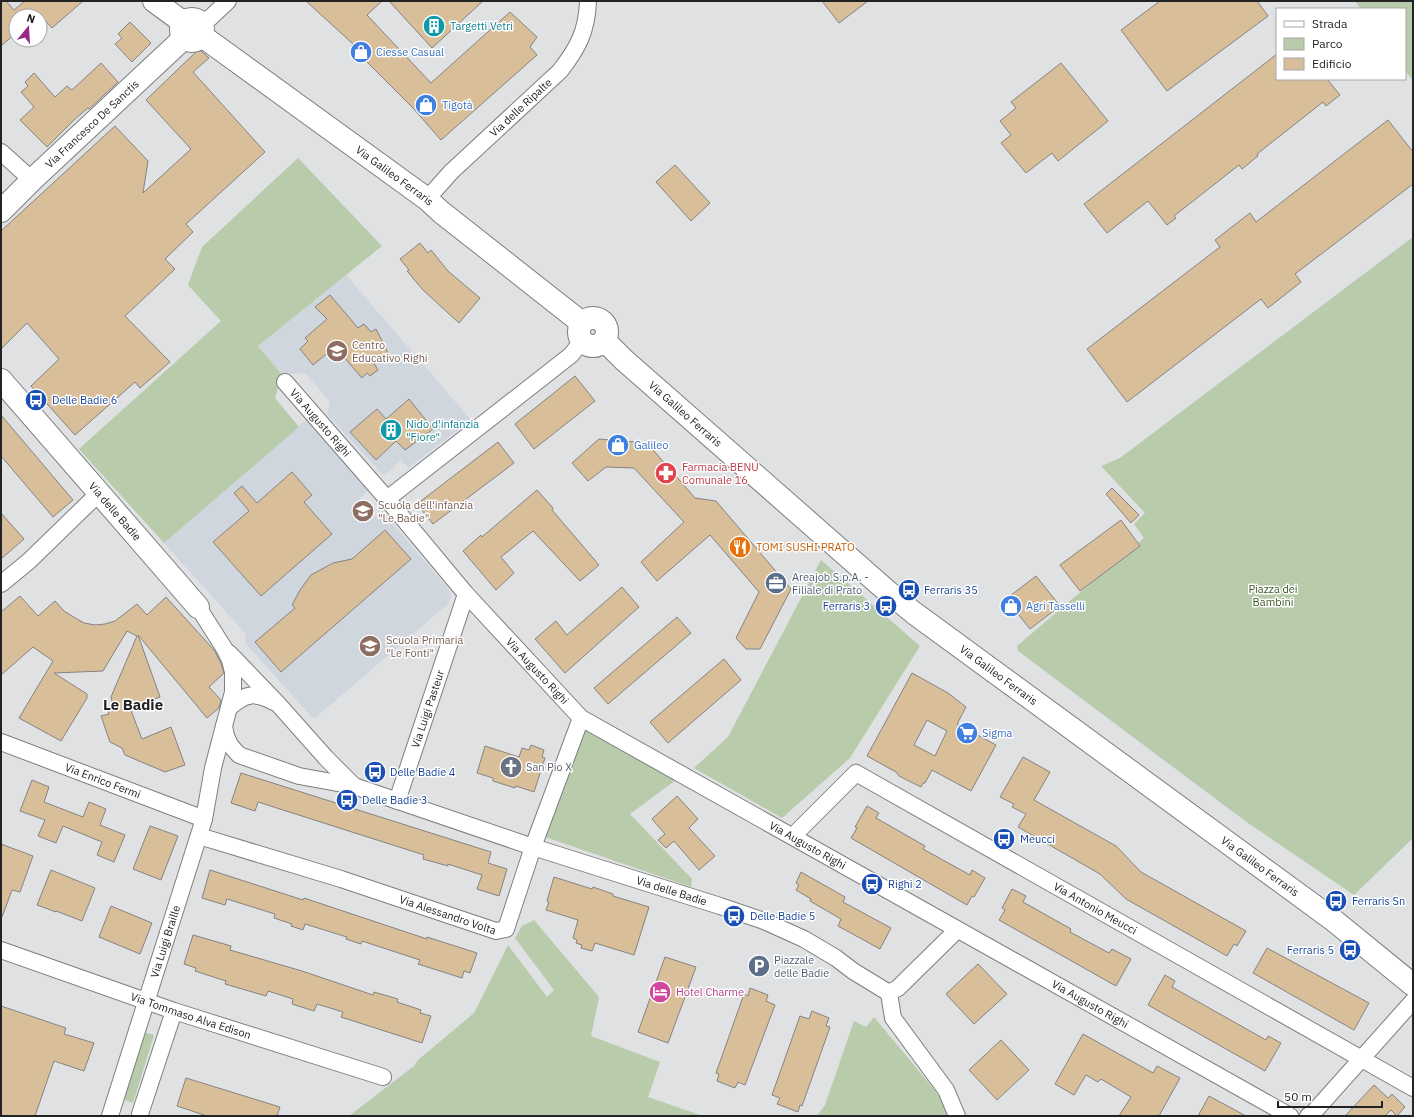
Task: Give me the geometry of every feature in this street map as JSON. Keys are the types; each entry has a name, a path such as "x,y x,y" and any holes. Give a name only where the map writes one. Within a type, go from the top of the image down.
{"street":[{"name":"Via Galileo Ferraris","path":"154,1 427,199 582,332 586,319 591,318 602,321 607,329 604,340 624,360 898,600 1012,686 1332,919 1413,985"},
{"path":"192,30 210,18 228,1"},
{"name":"Via delle Ripalte","path":"427,199 451,172 560,71 574,53 584,30 588,1"},
{"name":"Via Francesco De Sanctis","path":"1,211 192,30"},
{"path":"1,152 32,180"},
{"path":"387,499 571,355 582,332"},
{"name":"Via delle Badie","path":"1,380 198,608 224,648 230,660 233,672 233,692 224,726"},
{"name":"Via Augusto Righi","path":"285,382 387,499 466,594 580,718 1290,1116"},
{"path":"1,584 29,561 100,493"},
{"name":"Via Luigi Pasteur","path":"397,801 466,594"},
{"name":"Via delle Badie","path":"224,648 354,786"},
{"name":"Via delle Badie","path":"230,707 239,699 249,695 259,695 278,704"},
{"name":"Via Alessandro Volta","path":"199,836 341,879 496,931 506,929 580,718"},
{"path":"224,726 230,745 239,755"},
{"name":"Via Luigi Braille","path":"112,1111 204,819 214,765 224,726"},
{"name":"Via Enrico Fermi","path":"1,742 204,819"},
{"path":"299,776 314,768 317,748"},
{"path":"214,765 221,756 239,755"},
{"name":"Via delle Badie","path":"239,755 299,776 354,786 534,847 720,906 764,922 804,939 889,993"},
{"name":"Via Antonio Meucci","path":"792,836 856,773 1413,1088"},
{"path":"957,930 898,988 889,993 893,1018 946,1090 957,1116"},
{"name":"Via Tommaso Alva Edison","path":"1,950 146,1002 383,1077"},
{"path":"1308,1116 1313,1113 1413,1001"},
{"path":"112,1111 143,1115 174,1011"}],"shaded area":[{"path":"346,275 471,420 408,468 401,460 384,476 327,414 330,402 305,373 291,374 284,377 258,346"},
{"path":"308,418 370,488 358,500 373,518 382,511 450,591 451,597 448,604 314,719 246,644 245,633 164,543"}],"green space":[{"path":"1355,1 1413,1 1413,81 1406,71 1406,8 1360,8"},
{"path":"298,158 382,246 258,346 284,377 280,382 275,398 299,427 164,543 79,449 221,321 188,285 202,247"},
{"name":"Piazza dei Bambini","path":"1413,237 1413,838 1354,895 1248,823 1018,651 1017,646 1144,538 1134,524 1145,513 1101,466 1120,458"},
{"path":"821,560 920,646 850,758 782,818 694,768 728,737"},
{"path":"582,729 676,780 630,814 692,879 691,887 545,837"},
{"path":"534,920 599,997 591,1036 660,1062 648,1097 703,1116 349,1116 414,1066 418,1060 474,1013 508,945 547,997 554,990 515,938 522,926"},
{"path":"874,1017 933,1088 950,1116 817,1116 825,1105 854,1021 866,1027"},
{"path":"144,1032 154,1035 133,1103 122,1099"}],"building":[{"path":"1,1 6,1 12,8 8,8 8,40 1,46"},
{"path":"25,1 83,1 52,28 48,24 48,8 16,8"},
{"path":"306,1 382,1 367,15 431,83 510,12 537,37 530,47 537,55 441,140 412,107 351,46 353,44"},
{"name":"Targetti Vetri","path":"389,1 483,1 432,48"},
{"path":"822,1 868,1 839,23"},
{"path":"1160,1 1257,1 1268,16 1167,91 1121,30"},
{"path":"130,22 151,43 132,62 115,44 122,38 118,34"},
{"path":"199,49 209,58 193,72 265,152 186,224 193,232 165,259 175,269 125,316 170,362 140,388 135,382 75,435 31,386 59,359 27,323 1,349 1,231 115,126 148,161 143,193 191,149 146,100"},
{"path":"1276,55 1276,80 1328,80 1340,95 1326,106 1323,102 1257,154 1258,156 1242,169 1239,165 1174,216 1176,218 1167,225 1148,201 1107,233 1084,204"},
{"path":"101,63 118,82 89,109 88,108 75,119 47,147 20,120 34,107 21,92 28,86 25,82 34,73 55,97 67,86 72,90"},
{"path":"1061,63 1108,121 1058,161 1052,153 1026,173 1001,143 1011,135 1000,121 1016,108 1011,102"},
{"path":"1388,120 1413,152 1413,184 1295,274 1301,282 1268,308 1261,299 1127,402 1087,349 1220,247 1215,240 1250,213 1256,222"},
{"path":"675,165 710,203 691,221 656,182"},
{"path":"420,243 428,253 431,250 448,271 480,298 459,323 423,290 407,271 409,270 400,259"},
{"name":"Centro Educativo Righi","path":"330,295 358,328 364,324 371,332 376,329 389,355 373,362 378,370 370,376 367,373 362,378 335,347 313,365 300,349 308,341 305,338 327,319 315,307"},
{"path":"575,376 595,401 534,449 515,424"},
{"name":"Nido d'infanzia \"Fiore\"","path":"409,399 433,429 405,450 396,441 376,460 350,432 377,409 386,419"},
{"path":"1,415 73,500 53,517 1,456"},
{"path":"599,439 647,443 695,498 716,501 791,589 760,649 746,649 736,638 759,592 710,535 657,581 641,562 684,522 634,468 606,467 588,481 572,463"},
{"path":"498,442 514,463 433,524 417,504"},
{"path":"292,472 312,495 304,502 332,534 261,596 213,542 249,511 234,493 242,486 257,503"},
{"path":"1112,488 1139,515 1131,523 1106,494"},
{"path":"537,490 599,565 580,581 533,531 501,557 514,573 496,590 463,551 481,535 482,537"},
{"path":"1,513 24,539 1,559"},
{"path":"1121,520 1140,546 1080,591 1060,565"},
{"path":"385,530 411,559 281,672 255,642 295,608 292,605 300,590 311,575 333,563 352,559"},
{"path":"1036,576 1060,606 1030,629 1006,599"},
{"path":"622,587 639,607 565,673 535,639 556,621 567,635"},
{"path":"20,596 38,616 55,601 64,611 72,616 84,623 95,625 115,621 137,604 147,615 166,597 214,650 221,663 224,673 209,687 221,700 219,708 207,718 138,635 160,697 130,708 142,739 171,727 185,765 165,772 125,755 122,748 110,742 101,716 109,714 107,708 113,705 111,697 137,636 127,631 103,671 54,673 87,694 87,698 61,741 19,718 53,661 33,647 1,675 1,612"},
{"path":"677,617 691,633 608,704 594,688"},
{"path":"724,659 741,680 668,743 650,722"},
{"path":"912,673 948,693 966,707 957,724 996,745 971,791 932,770 921,787 899,776 896,772 867,756","holes":["927,720 947,731 935,756 914,745"]},
{"name":"San Pio X","path":"531,745 544,750 542,757 545,758 534,792 493,781 493,778 477,773 485,746 519,757 522,748 529,750"},
{"path":"1023,757 1050,772 1034,800 1116,846 1141,872 1246,931 1237,946 1234,944 1227,956 1126,899 1100,874 1018,827 1026,814 1012,807 1014,804 1000,797"},
{"path":"241,773 491,852 488,863 507,869 499,896 477,889 482,875 448,864 448,866 423,859 424,855 258,802 255,811 231,803"},
{"path":"32,780 49,787 44,802 83,817 89,802 106,809 100,825 125,835 114,862 97,855 102,842 63,826 56,843 38,836 45,820 20,811"},
{"path":"677,796 698,819 689,828 715,856 699,870 674,841 666,848 658,840 665,834 652,819"},
{"path":"867,806 879,813 876,818 925,846 923,849 970,875 972,870 985,878 974,897 972,896 967,905 851,838 857,828 855,827"},
{"path":"150,826 178,836 161,880 133,869"},
{"path":"1,844 33,856 20,892 12,890 2,917 1,916"},
{"path":"51,870 95,888 82,921 37,905"},
{"path":"210,870 303,900 304,898 427,939 427,937 477,953 470,973 464,971 462,978 418,964 420,960 362,941 361,944 346,939 347,937 305,924 303,930 291,926 292,924 274,918 275,914 227,899 225,905 202,898"},
{"path":"801,872 845,897 843,902 891,928 880,949 838,926 841,919 810,901 811,899 796,890 799,885 796,883"},
{"path":"554,877 592,889 593,887 613,894 613,896 649,907 634,955 595,943 592,951 581,948 582,945 576,943 577,940 573,938 578,920 546,910"},
{"path":"1012,889 1026,896 1023,902 1071,929 1070,932 1109,953 1112,949 1131,959 1116,986 999,920 1005,910 1002,908"},
{"path":"111,906 152,923 140,954 99,937"},
{"path":"193,935 231,946 230,950 302,971 373,995 374,992 398,999 397,1002 421,1010 420,1013 431,1016 422,1043 341,1017 343,1012 317,1004 314,1011 292,1004 293,999 268,991 266,996 225,984 226,981 195,971 196,968 184,964"},
{"path":"1267,948 1369,1003 1354,1030 1253,973"},
{"path":"665,957 696,967 668,1043 638,1032"},
{"path":"978,964 1007,994 974,1024 946,994"},
{"path":"1165,975 1175,981 1172,987 1266,1040 1268,1036 1281,1043 1265,1071 1148,1005"},
{"path":"750,988 768,995 766,1001 775,1005 745,1085 738,1082 735,1088 717,1081 719,1074 716,1073 744,994 748,996"},
{"path":"1,1006 66,1028 64,1034 94,1043 84,1071 54,1061 35,1116 1,1116"},
{"path":"812,1011 829,1018 826,1026 830,1027 802,1106 800,1105 798,1112 777,1104 780,1098 772,1095 800,1016 809,1019"},
{"path":"1083,1034 1153,1073 1157,1066 1180,1078 1159,1116 1119,1116 1131,1097 1101,1079 1098,1082 1086,1075 1074,1095 1055,1084"},
{"path":"1001,1040 1029,1070 997,1100 969,1070"},
{"path":"186,1078 280,1107 277,1116 207,1116 177,1106"},
{"path":"1374,1085 1388,1098 1392,1094 1405,1107 1397,1116 1391,1110 1385,1116 1345,1116"},
{"path":"1209,1096 1246,1116 1198,1116"}],"place":[{"name":"Targetti Vetri","path":"434,26"},
{"name":"Ciesse Casual","path":"361,52"},
{"name":"Tigotà","path":"426,105"},
{"name":"Centro Educativo Righi","path":"337,351"},
{"name":"Delle Badie 6","path":"36,400"},
{"name":"Nido d'infanzia \"Fiore\"","path":"391,430"},
{"name":"Galileo","path":"618,445"},
{"name":"Farmacia BENU Comunale 16","path":"666,473"},
{"name":"Scuola dell'infanzia \"Le Badie\"","path":"363,511"},
{"name":"TOMI SUSHI PRATO","path":"740,547"},
{"name":"Areajob S.p.A. - Filiale di Prato","path":"776,583"},
{"name":"Ferraris 35","path":"909,590"},
{"name":"Ferraris 3","path":"886,606"},
{"name":"Agri Tasselli","path":"1011,606"},
{"name":"Scuola Primaria \"Le Fonti\"","path":"370,646"},
{"name":"Sigma","path":"967,733"},
{"name":"San Pio X","path":"511,767"},
{"name":"Delle Badie 4","path":"375,772"},
{"name":"Delle Badie 3","path":"347,800"},
{"name":"Meucci","path":"1004,839"},
{"name":"Righi 2","path":"872,884"},
{"name":"Ferraris Sn","path":"1336,901"},
{"name":"Delle Badie 5","path":"734,916"},
{"name":"Ferraris 5","path":"1350,950"},
{"name":"Piazzale delle Badie","path":"759,966"},
{"name":"Hotel Charme","path":"660,992"}],"district":[{"name":"Le Badie","path":"133,705"}]}
